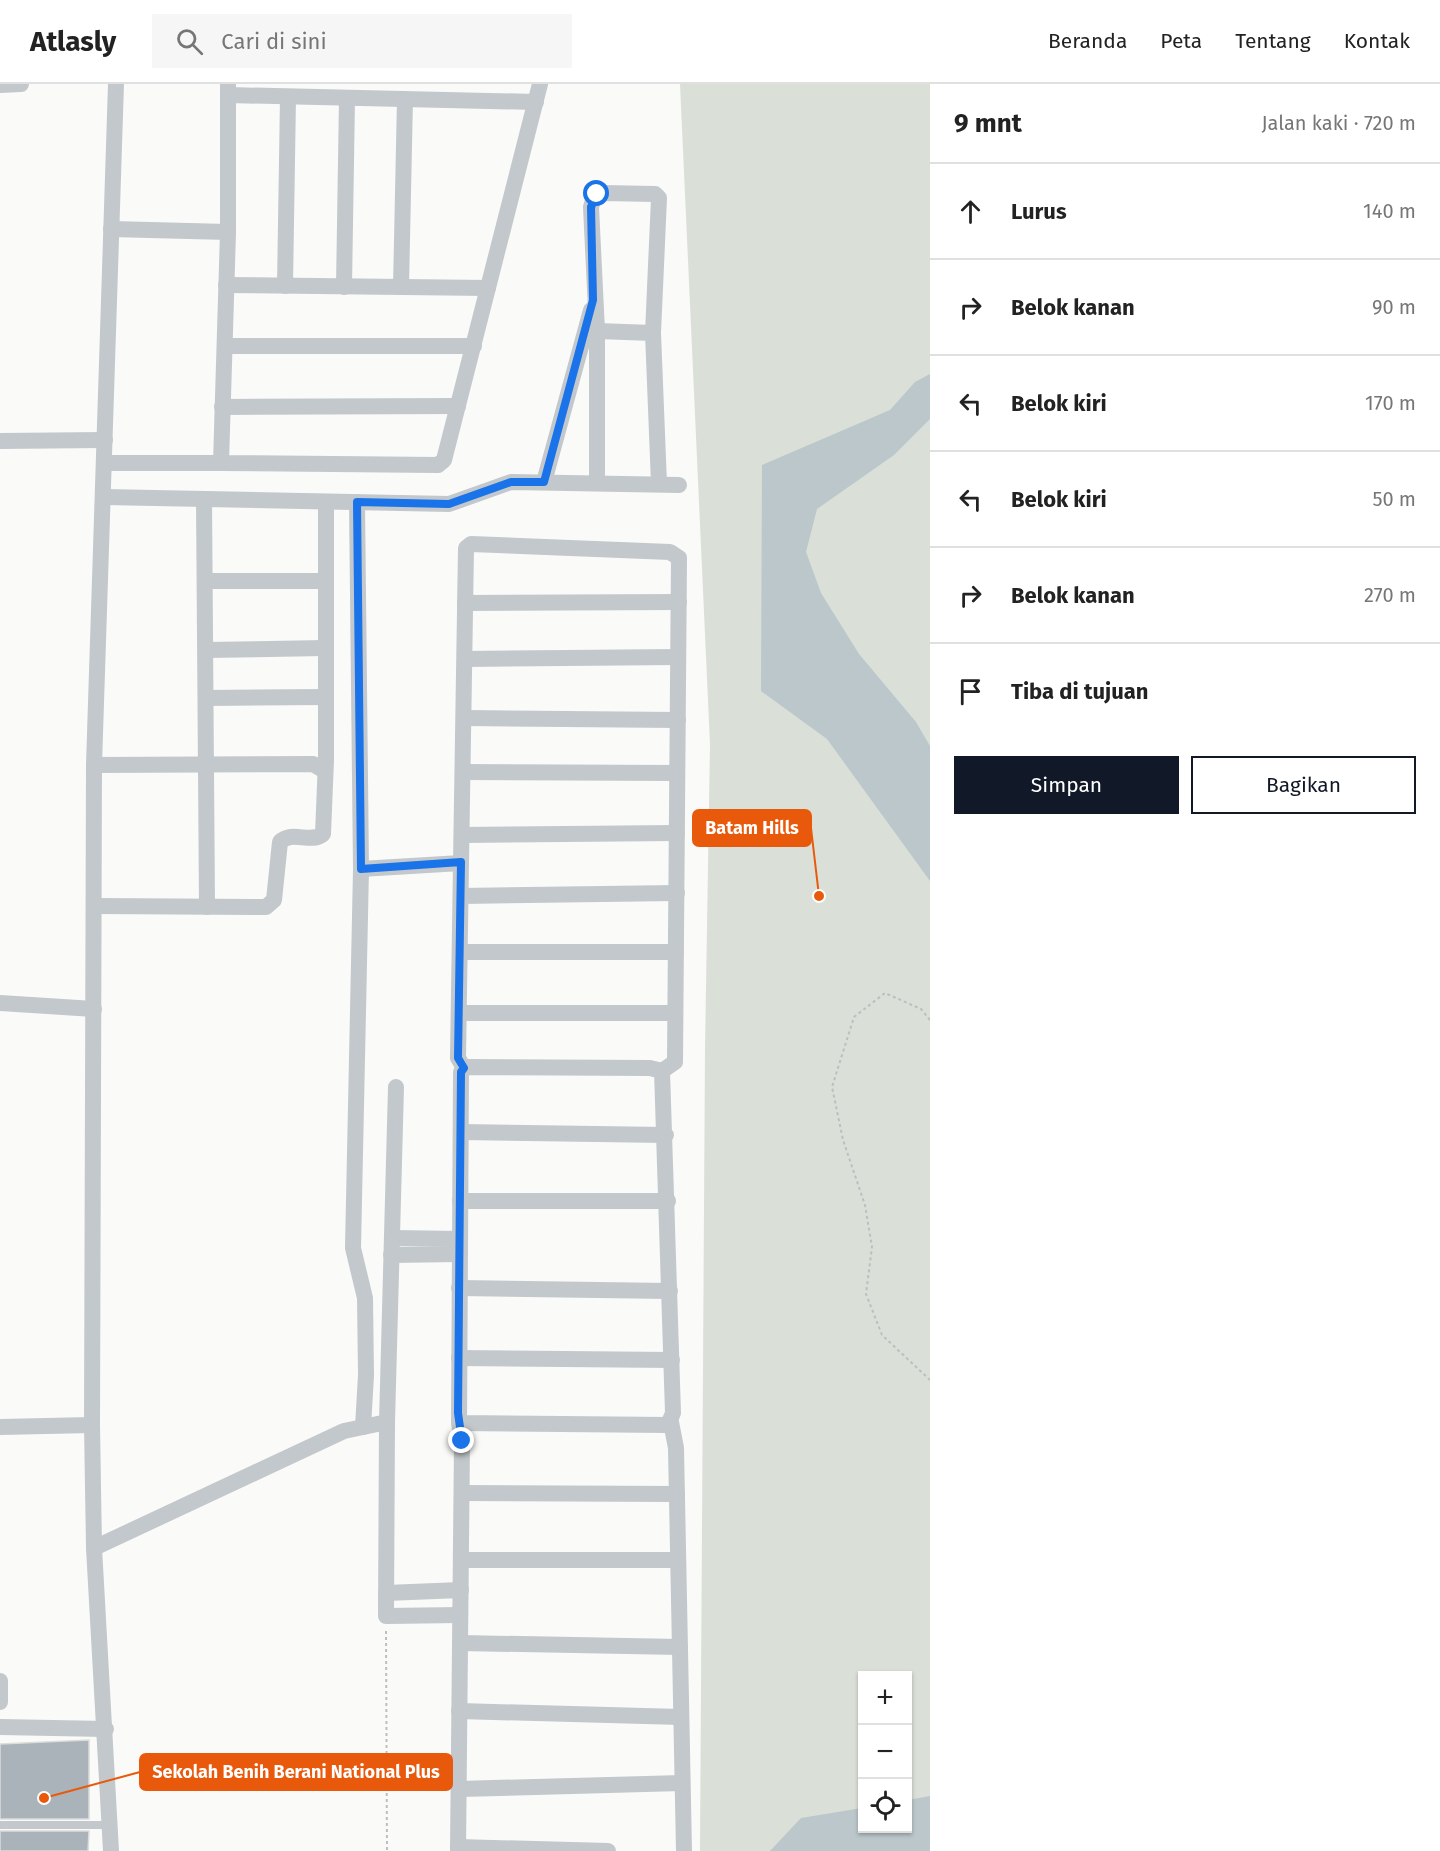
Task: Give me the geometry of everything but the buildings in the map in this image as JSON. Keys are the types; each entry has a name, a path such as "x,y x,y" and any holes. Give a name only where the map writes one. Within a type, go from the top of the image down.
{"street":[{"path":"0,85 21,84"},
{"path":"111,1851 106,1729 94,1548 92,1425 96,906 94,765 116,84"},
{"path":"105,463 438,465 444,460 540,84"},
{"path":"220,463 228,232 228,90 288,97 536,102"},
{"path":"285,286 288,97"},
{"path":"344,287 347,98"},
{"path":"401,287 405,99"},
{"path":"597,483 597,331 593,300 592,201 597,194 603,193 658,195 653,333 659,484"},
{"path":"111,229 228,232"},
{"path":"226,285 488,288"},
{"path":"544,482 593,300"},
{"path":"597,331 653,333"},
{"path":"225,346 474,346"},
{"path":"222,407 458,406"},
{"path":"0,441 105,440"},
{"path":"104,497 449,504 511,482 679,484"},
{"path":"204,499 207,907"},
{"path":"96,906 271,906 274,900 280,842 287,836 318,838 323,834 326,502"},
{"path":"357,502 361,869 353,1248 364,1298 366,1375 363,1427"},
{"path":"471,544 670,552 679,558 675,1062 662,1071 650,1068 464,1068 458,1058 466,548 471,544"},
{"path":"205,581 326,581"},
{"path":"465,603 679,602"},
{"path":"206,650 326,648"},
{"path":"465,659 678,657"},
{"path":"207,698 326,697"},
{"path":"464,718 678,720"},
{"path":"94,765 314,764 325,771"},
{"path":"463,772 677,773"},
{"path":"462,835 677,833"},
{"path":"361,869 461,862"},
{"path":"461,896 676,893"},
{"path":"460,952 676,952"},
{"path":"0,1003 94,1009"},
{"path":"459,1014 675,1012"},
{"path":"464,1068 461,1072 460,1132 459,1423 462,1441 462,1493 458,1849 608,1851"},
{"path":"662,1071 668,1201 672,1422 676,1448 684,1851"},
{"path":"396,1088 387,1422 386,1616 460,1615"},
{"path":"460,1132 666,1135"},
{"path":"460,1202 668,1201"},
{"path":"392,1247 460,1247"},
{"path":"459,1288 670,1292"},
{"path":"459,1358 672,1360"},
{"path":"94,1548 344,1431 387,1422"},
{"path":"459,1423 662,1426 672,1422"},
{"path":"0,1427 92,1425"},
{"path":"462,1493 677,1494"},
{"path":"461,1560 678,1560"},
{"path":"386,1593 461,1590"},
{"path":"460,1643 680,1647"},
{"path":"0,1681 0,1702"},
{"path":"459,1711 681,1718"},
{"path":"0,1727 106,1729"},
{"path":"459,1789 682,1784"}],"lane":[{"path":"0,1825 111,1825"}],"path":[{"path":"930,1020 921,1009 885,993 854,1017 832,1087 843,1140 865,1205 872,1247 866,1294 882,1335 930,1380"},
{"path":"386,1616 387,1851"}],"shaded area":[{"path":"680,84 930,84 930,1851 700,1851 705,1049 710,744"},
{"path":"930,374 930,419 894,455 817,509 806,552 821,593 859,654 916,722 930,746 930,881 827,739 761,691 762,465 890,410 915,382"},
{"path":"930,1796 930,1851 770,1851 801,1818 858,1809 858,1833 912,1833 912,1799"}],"place":[{"name":"Batam Hills","path":"819,896"},
{"name":"Sekolah Benih Berani National Plus","path":"44,1798"}],"route":[{"path":"462,1441 458,1413 461,1072 464,1068 458,1058 461,862 361,869 357,502 449,504 511,482 544,482 593,300 591,207 597,194"}]}
